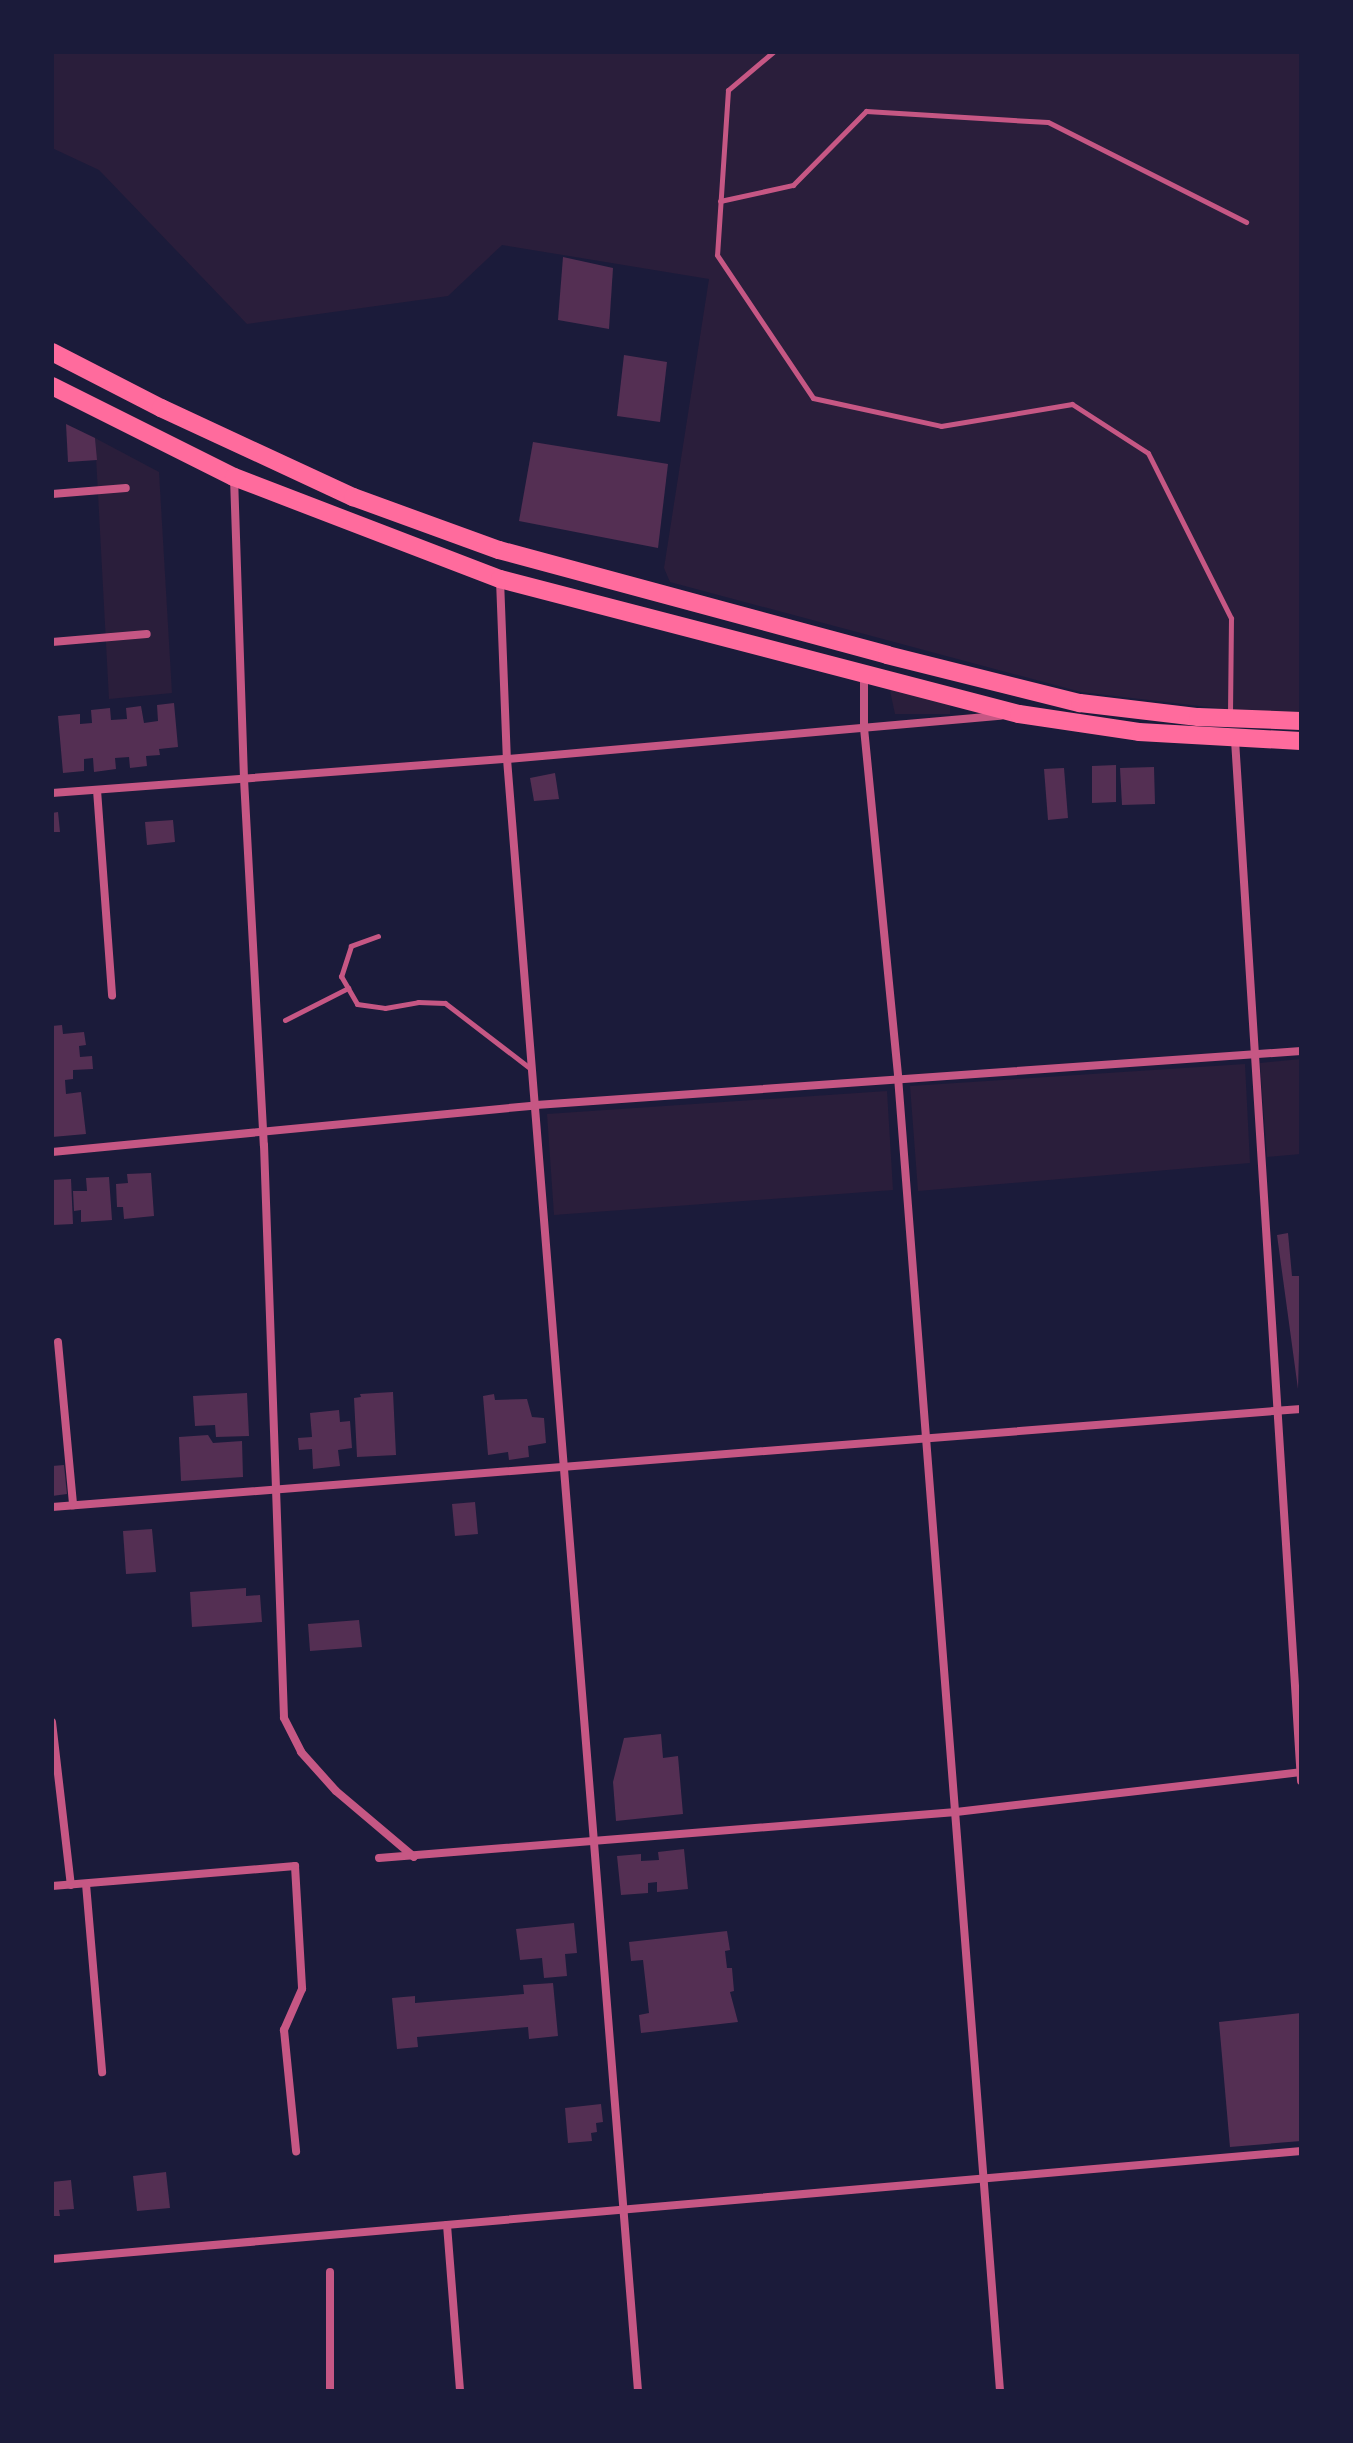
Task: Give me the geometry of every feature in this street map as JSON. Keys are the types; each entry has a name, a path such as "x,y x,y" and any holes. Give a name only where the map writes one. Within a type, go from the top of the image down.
{"highway":[{"path":"52,352 161,408 353,497 499,550 857,647 1080,703 1230,719 1301,721"},
{"path":"52,386 234,477 500,579 1019,714 1139,732 1235,740 1301,741"}],"street":[{"path":"234,477 244,779 263,1133 284,1718 301,1752 336,1791 414,1857"},
{"path":"52,494 126,488"},
{"path":"500,579 507,759 638,2391"},
{"path":"52,642 147,634"},
{"path":"864,676 864,728 898,1077 1000,2391"},
{"path":"52,793 507,759 1019,714"},
{"path":"1235,740 1301,1781"},
{"path":"97,790 112,995"},
{"path":"52,1152 536,1105 898,1077 1301,1051"},
{"path":"58,1342 73,1505"},
{"path":"52,1507 1301,1409"},
{"path":"1288,1585 1301,1584"},
{"path":"1290,1619 1301,1623"},
{"path":"52,1722 71,1885"},
{"path":"379,1858 956,1812 1300,1772"},
{"path":"52,1886 295,1866 302,1989 284,2030 296,2151"},
{"path":"86,1884 102,2072"},
{"path":"52,2259 1301,2151"},
{"path":"447,2225 460,2391"},
{"path":"330,2272 330,2391"}],"lane":[{"path":"773,52 728,90 717,255 813,398 941,426 1072,404 1148,453 1231,618 1230,719"},
{"path":"720,201 793,185 866,111 1048,122 1246,222"},
{"path":"378,936 351,946 341,976 357,1004 385,1008 418,1002 445,1003 457,1009 505,1053 533,1071"},
{"path":"285,1020 348,988"}],"shaded area":[{"path":"52,52 1301,52 1301,718 1081,692 670,582 664,568 709,279 502,245 448,296 247,324 99,170 52,148"},
{"path":"95,438 159,472 172,693 109,699"},
{"path":"889,686 950,705 950,714 895,714"},
{"path":"1301,1059 1301,1154 1267,1157 1260,1063"},
{"path":"1245,1064 1250,1163 918,1191 910,1086"},
{"path":"887,1091 893,1190 554,1215 547,1114"}],"building":[{"path":"563,257 613,268 609,329 558,320"},
{"path":"624,355 667,362 660,422 617,416"},
{"path":"66,424 95,438 97,460 68,462"},
{"path":"533,442 668,464 658,548 519,521"},
{"path":"174,703 178,747 159,749 160,755 146,756 147,766 130,768 129,757 115,758 116,769 94,772 93,758 84,759 84,771 63,773 58,716 80,714 80,724 92,723 91,710 110,708 111,720 127,719 126,708 141,706 144,723 158,721 157,705"},
{"path":"1116,765 1116,802 1092,803 1092,766"},
{"path":"1154,767 1155,804 1122,805 1120,768"},
{"path":"1064,768 1068,818 1048,820 1044,769"},
{"path":"555,773 559,799 534,801 530,778"},
{"path":"58,812 60,832 52,832 52,813"},
{"path":"173,820 175,842 147,845 145,822"},
{"path":"62,1025 63,1034 84,1032 86,1045 79,1046 80,1057 92,1056 93,1069 73,1070 73,1079 65,1080 66,1094 81,1092 86,1134 52,1137 52,1026"},
{"path":"151,1173 154,1216 124,1219 123,1207 117,1207 116,1184 128,1183 127,1174"},
{"path":"109,1177 112,1220 81,1222 81,1210 74,1211 73,1191 87,1191 86,1178"},
{"path":"71,1179 73,1224 52,1225 52,1180"},
{"path":"1288,1233 1292,1276 1301,1276 1298,1389 1277,1235"},
{"path":"393,1392 396,1455 357,1457 354,1398 361,1397 360,1394"},
{"path":"247,1393 249,1436 216,1437 215,1425 195,1426 193,1396"},
{"path":"494,1394 495,1400 527,1399 532,1417 544,1418 546,1443 528,1446 529,1457 509,1460 508,1452 488,1455 483,1396"},
{"path":"339,1410 340,1422 350,1421 352,1448 338,1450 340,1466 313,1469 312,1449 299,1450 298,1438 312,1437 310,1413"},
{"path":"208,1435 213,1443 242,1441 243,1477 181,1481 179,1437"},
{"path":"64,1465 67,1494 52,1496 52,1466"},
{"path":"475,1502 478,1534 455,1536 452,1504"},
{"path":"152,1529 156,1572 126,1574 123,1531"},
{"path":"246,1588 246,1596 260,1595 262,1622 192,1627 190,1592"},
{"path":"359,1620 362,1647 310,1651 308,1624"},
{"path":"661,1734 663,1758 678,1756 683,1814 616,1821 613,1782 624,1738"},
{"path":"684,1849 688,1889 657,1892 657,1882 648,1883 648,1893 621,1895 617,1856 641,1854 641,1861 659,1860 658,1852"},
{"path":"574,1923 577,1953 565,1954 567,1976 544,1978 542,1958 520,1960 516,1929"},
{"path":"727,1931 730,1950 725,1951 727,1968 732,1968 734,1991 730,1992 738,2022 641,2033 639,2015 649,2013 643,1960 631,1961 629,1942"},
{"path":"553,1983 558,2036 529,2039 528,2027 417,2037 418,2047 397,2049 392,1998 415,1996 415,2003 524,1994 523,1985"},
{"path":"1301,2013 1301,2141 1230,2147 1219,2022"},
{"path":"601,2104 603,2122 596,2123 597,2132 591,2133 592,2141 568,2143 565,2108"},
{"path":"166,2172 170,2208 137,2211 133,2176"},
{"path":"71,2180 74,2209 59,2210 60,2216 52,2216 52,2182"}]}
